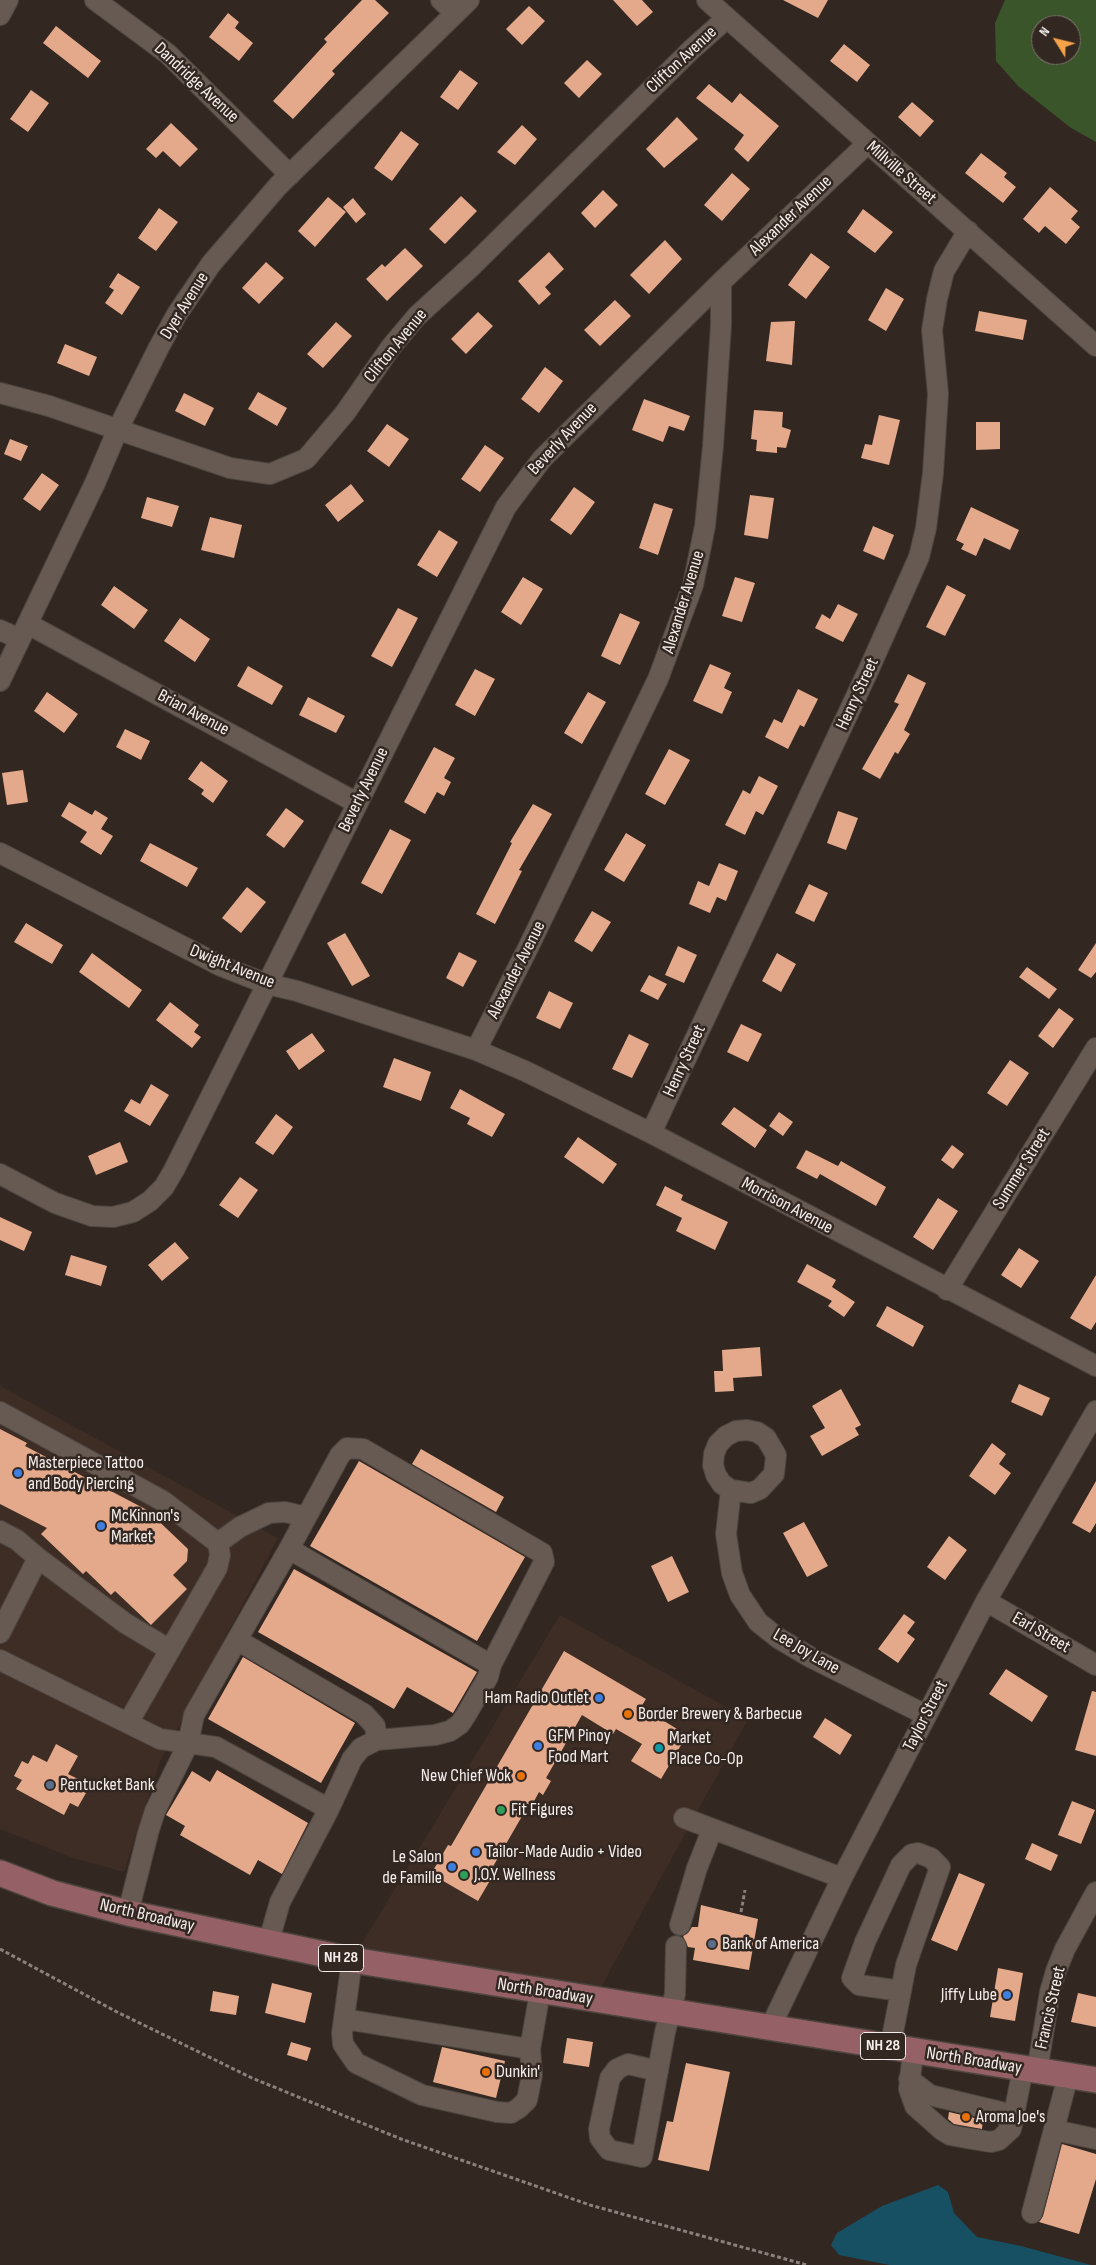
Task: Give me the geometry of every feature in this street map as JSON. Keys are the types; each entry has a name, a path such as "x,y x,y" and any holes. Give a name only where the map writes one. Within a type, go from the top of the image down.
{"main road":[{"name":"North Broadway","path":"0,1873 52,1893 128,1913 268,1944 352,1960 670,2013 1096,2080"}],"street":[{"path":"0,15 8,0"},
{"name":"Dandridge Avenue","path":"95,0 174,60 290,175"},
{"name":"Millville Street","path":"707,0 1096,346"},
{"name":"Dyer Avenue","path":"0,681 96,483 118,429 177,314 211,264 250,216 455,4"},
{"name":"Clifton Avenue","path":"0,393 118,429 230,468 270,474 306,458 345,413 391,347 417,316 478,259 691,50 727,18"},
{"name":"Alexander Avenue","path":"476,1050 532,941 658,678 693,585 705,526 713,446 721,325 721,282 867,144"},
{"name":"Henry Street","path":"651,1133 870,669 918,557 926,528 934,473 938,394 932,330 944,271 968,232"},
{"name":"Beverly Avenue","path":"0,1174 54,1203 92,1216 113,1217 133,1212 150,1201 164,1187 460,596 517,490 542,459 584,415 721,282"},
{"name":"Brian Avenue","path":"0,630 24,632 357,803"},
{"name":"Dwight Avenue","path":"0,854 214,962 267,984 314,996 476,1050"},
{"name":"Summer Street","path":"948,1290 1096,1048"},
{"name":"Morrison Avenue","path":"476,1050 525,1071 651,1133 1096,1366"},
{"name":"Taylor Street","path":"770,2028 842,1878 986,1601 1088,1440 1096,1411"},
{"path":"0,1412 163,1502 218,1543 220,1555 217,1568 128,1723"},
{"path":"128,1913 155,1811 188,1744 194,1715 340,1456 347,1448 354,1447 363,1449 542,1553 544,1562 491,1665 488,1678 460,1724 450,1732 435,1735 377,1740 361,1748 352,1759 280,1902 268,1944"},
{"name":"Lee Joy Lane","path":"731,1490 726,1534 728,1554 740,1596 758,1622 778,1638 810,1657 926,1715"},
{"path":"218,1543 240,1527 269,1513 285,1512 306,1517"},
{"path":"0,1531 17,1540 125,1623 170,1650"},
{"path":"289,1549 491,1665"},
{"path":"0,1633 38,1558"},
{"name":"Earl Street","path":"986,1601 1096,1665"},
{"path":"237,1640 364,1714 375,1726 377,1740"},
{"path":"0,1660 160,1740 216,1747 328,1809"},
{"path":"684,1818 842,1878"},
{"path":"680,1925 697,1868 712,1830"},
{"path":"901,1991 859,1985 852,1978 864,1942 901,1865 912,1854 918,1854 931,1858 940,1867 913,1941 901,1991 902,2049 909,2079 909,2090 914,2106 950,2134 991,2142 999,2140 1011,2129 1009,2121 1001,2112 935,2097 920,2089 909,2079"},
{"name":"Francis Street","path":"1011,2129 1030,2070 1056,1972 1096,1892"},
{"path":"658,2071 628,2064 617,2069 610,2078 599,2129 600,2138 609,2150 642,2157 675,1994 676,1946"},
{"path":"352,1960 344,2019 344,2044 349,2055 361,2067 422,2095 497,2112 511,2113 520,2108 527,2100 532,2074 530,2049 540,1992"},
{"path":"344,2019 530,2049"},
{"path":"1032,2213 1068,2076"},
{"path":"1054,2130 1096,2139"}],"path":[{"path":"741,1912 745,1890"},
{"path":"0,1949 117,2012 244,2074 401,2139 590,2205 807,2265"}],"shaded area":[{"path":"0,1386 278,1538 160,1761 124,1872 73,1858 0,1829"},
{"path":"560,1615 748,1719 594,2000 352,1960"}],"green space":[{"path":"1005,0 1096,0 1096,142 1071,128 1018,86 996,61 995,23"}],"water":[{"path":"938,2185 948,2192 954,2213 977,2237 1021,2246 1091,2265 890,2265 839,2255 831,2245 837,2233 882,2206"}],"building":[{"path":"362,0 375,0 389,13 332,71 335,74 293,119 273,101 327,42 324,39"},
{"path":"613,0 642,0 653,12 637,26"},
{"path":"783,0 828,0 818,18"},
{"path":"529,6 545,21 522,45 506,29"},
{"path":"228,13 239,22 235,28 253,43 239,61 209,37"},
{"path":"56,26 101,61 88,78 43,43"},
{"path":"844,44 870,65 857,82 830,61"},
{"path":"587,60 602,74 579,98 564,83"},
{"path":"460,70 478,83 458,110 440,97"},
{"path":"709,84 732,103 740,93 779,126 748,162 734,149 744,135 696,98"},
{"path":"31,90 49,103 28,132 10,119"},
{"path":"912,102 934,121 920,137 898,117"},
{"path":"677,117 698,139 664,168 646,149"},
{"path":"171,123 198,149 180,167 163,151 156,158 146,149"},
{"path":"522,125 537,139 515,165 497,152"},
{"path":"401,131 419,144 392,181 374,168"},
{"path":"981,153 1007,173 1004,177 1016,187 1003,203 965,173"},
{"path":"732,173 750,189 722,221 704,205"},
{"path":"1050,187 1078,211 1071,219 1080,227 1066,244 1045,226 1039,233 1023,219"},
{"path":"603,190 618,205 595,228 581,213"},
{"path":"461,196 477,211 445,244 429,229"},
{"path":"328,197 346,212 315,247 298,231"},
{"path":"353,198 366,214 356,223 343,207"},
{"path":"159,208 178,222 156,251 138,238"},
{"path":"863,209 893,232 875,253 847,232"},
{"path":"665,240 682,259 649,294 630,275"},
{"path":"405,248 423,266 387,301 366,279 382,264 385,267"},
{"path":"549,252 564,269 545,287 551,294 539,305 518,281"},
{"path":"811,253 830,267 806,299 788,285"},
{"path":"266,262 284,278 259,304 242,288"},
{"path":"118,273 140,287 122,315 105,303 114,290 109,287"},
{"path":"886,288 904,299 886,331 868,320"},
{"path":"615,300 631,316 600,346 584,330"},
{"path":"979,311 1027,320 1023,340 975,331"},
{"path":"478,312 493,326 466,354 451,339"},
{"path":"795,321 792,365 766,361 771,322"},
{"path":"336,322 352,336 323,368 307,354"},
{"path":"65,344 97,357 89,376 57,363"},
{"path":"545,367 563,381 539,413 521,399"},
{"path":"258,392 287,408 277,426 248,409"},
{"path":"184,393 214,408 205,426 175,411"},
{"path":"644,399 690,416 684,431 669,426 663,442 632,430"},
{"path":"754,410 783,412 782,427 791,430 786,448 777,447 777,453 756,451 757,440 751,439"},
{"path":"879,415 900,420 889,465 861,458 865,444 872,445"},
{"path":"976,422 1000,422 1000,449 976,450"},
{"path":"387,424 409,439 389,467 367,451"},
{"path":"10,439 28,446 21,461 4,454"},
{"path":"485,445 504,458 480,492 461,479"},
{"path":"42,473 59,485 40,511 23,499"},
{"path":"351,484 364,501 338,522 325,505"},
{"path":"574,487 595,502 571,535 550,520"},
{"path":"750,495 774,498 768,539 744,535"},
{"path":"147,497 179,506 172,527 141,518"},
{"path":"654,503 673,509 658,555 639,548"},
{"path":"971,507 1019,530 1010,550 984,538 976,556 961,549 964,544 956,540"},
{"path":"210,517 242,525 234,558 201,550"},
{"path":"873,526 894,535 884,560 863,551"},
{"path":"439,530 458,542 437,577 417,565"},
{"path":"523,577 543,589 521,625 501,612"},
{"path":"735,577 755,583 742,622 722,616"},
{"path":"947,585 966,595 945,636 926,627"},
{"path":"114,586 148,610 134,629 101,605"},
{"path":"838,604 858,614 843,642 815,628 822,614 830,619"},
{"path":"398,608 418,618 392,667 371,656"},
{"path":"620,613 640,622 620,665 601,656"},
{"path":"180,618 210,639 195,662 164,641"},
{"path":"710,664 731,673 724,688 732,692 722,714 693,701"},
{"path":"248,666 283,686 272,705 237,686"},
{"path":"475,669 495,679 475,716 455,705"},
{"path":"908,674 926,683 904,730 910,734 898,754 895,752 880,779 862,769 899,704 894,702"},
{"path":"798,689 818,699 804,727 800,725 788,749 765,737 774,719 782,723"},
{"path":"47,692 78,714 64,733 34,711"},
{"path":"588,692 606,702 582,744 564,733"},
{"path":"308,697 345,716 336,733 299,715"},
{"path":"125,729 150,741 141,760 116,747"},
{"path":"434,747 455,758 444,778 451,782 444,796 437,792 425,814 404,802"},
{"path":"669,749 690,760 665,805 645,794"},
{"path":"201,761 228,781 213,803 201,794 204,790 188,779"},
{"path":"23,770 28,802 7,805 2,773"},
{"path":"759,776 778,786 763,815 756,811 745,835 725,825 743,790 750,794"},
{"path":"69,802 92,815 95,810 108,818 101,829 113,836 101,855 80,842 87,832 61,816"},
{"path":"533,804 552,814 519,870 522,871 495,924 476,914 512,843 510,842"},
{"path":"286,808 304,821 284,848 266,835"},
{"path":"838,811 858,818 846,850 827,843"},
{"path":"390,829 411,840 382,894 361,883"},
{"path":"626,833 646,845 624,882 604,870"},
{"path":"150,843 198,868 187,887 140,861"},
{"path":"719,863 738,871 726,901 717,897 710,913 689,904 698,881 709,886"},
{"path":"809,884 828,893 814,922 795,913"},
{"path":"247,887 266,902 241,933 222,918"},
{"path":"592,911 611,922 592,952 574,941"},
{"path":"26,923 63,945 52,964 14,942"},
{"path":"345,933 370,976 352,986 327,943"},
{"path":"1096,943 1096,972 1091,978 1078,970"},
{"path":"678,946 697,955 684,983 665,975"},
{"path":"459,952 477,961 463,987 446,978"},
{"path":"92,953 142,990 129,1008 79,972"},
{"path":"777,953 796,964 781,992 762,981"},
{"path":"1027,967 1057,989 1049,999 1019,977"},
{"path":"649,975 667,984 658,1000 640,991"},
{"path":"549,991 573,1003 560,1029 536,1018"},
{"path":"170,1002 199,1025 194,1032 201,1037 192,1048 156,1020"},
{"path":"1059,1008 1074,1019 1053,1048 1038,1036"},
{"path":"741,1024 762,1034 748,1062 727,1052"},
{"path":"312,1033 325,1051 299,1070 286,1051"},
{"path":"629,1034 649,1044 632,1078 612,1069"},
{"path":"394,1058 431,1072 421,1101 383,1087"},
{"path":"1010,1060 1029,1073 1007,1106 987,1093"},
{"path":"151,1084 169,1095 150,1126 124,1111 131,1099 140,1104"},
{"path":"460,1089 505,1114 492,1137 467,1124 470,1118 450,1108"},
{"path":"734,1107 767,1130 755,1148 721,1124"},
{"path":"779,1112 793,1122 783,1136 769,1126"},
{"path":"276,1114 293,1127 273,1155 255,1143"},
{"path":"578,1137 617,1164 603,1184 564,1157"},
{"path":"120,1142 128,1162 96,1175 88,1156"},
{"path":"952,1145 964,1154 953,1169 941,1160"},
{"path":"806,1150 838,1166 841,1161 886,1187 876,1206 820,1174 817,1179 796,1168"},
{"path":"240,1177 258,1190 238,1218 219,1205"},
{"path":"665,1186 683,1195 681,1200 728,1222 715,1250 676,1231 682,1218 656,1205"},
{"path":"938,1198 958,1211 933,1250 913,1237"},
{"path":"0,1217 32,1232 24,1251 0,1240"},
{"path":"175,1242 189,1258 162,1281 148,1265"},
{"path":"1019,1248 1039,1261 1021,1288 1001,1275"},
{"path":"71,1255 107,1266 101,1286 65,1275"},
{"path":"807,1264 836,1280 832,1287 855,1302 844,1317 828,1306 832,1301 797,1282"},
{"path":"1096,1275 1096,1322 1091,1330 1070,1318"},
{"path":"887,1306 924,1326 913,1347 876,1326"},
{"path":"760,1347 762,1376 733,1378 734,1391 715,1392 714,1371 723,1371 722,1350"},
{"path":"1019,1384 1050,1398 1042,1416 1011,1402"},
{"path":"841,1389 861,1425 855,1428 859,1435 822,1456 810,1436 825,1428 812,1406"},
{"name":"McKinnon's Market","path":"0,1429 27,1443 25,1446 147,1510 188,1549 187,1561 173,1575 187,1589 151,1625 115,1591 111,1595 86,1571 83,1574 41,1534 47,1528 0,1504"},
{"path":"992,1443 1006,1454 999,1464 1011,1473 995,1495 969,1476"},
{"path":"421,1449 504,1497 496,1512 412,1464"},
{"path":"359,1461 525,1557 477,1641 310,1546"},
{"path":"1096,1481 1096,1523 1090,1533 1072,1523"},
{"path":"804,1522 828,1566 807,1577 783,1533"},
{"path":"949,1536 967,1550 945,1580 927,1567"},
{"path":"672,1556 689,1592 668,1602 651,1566"},
{"path":"294,1569 477,1672 453,1713 407,1687 394,1709 258,1632"},
{"path":"904,1614 915,1622 907,1633 915,1639 898,1663 878,1649"},
{"path":"564,1651 646,1699 641,1707 687,1735 661,1779 631,1761 642,1744 616,1729 613,1734 582,1715 546,1778 551,1781 543,1795 539,1792 532,1805 529,1804 491,1870 495,1872 478,1901 431,1874 448,1845 451,1846"},
{"path":"243,1657 355,1723 321,1783 208,1719"},
{"path":"1006,1669 1048,1696 1032,1722 989,1694"},
{"path":"1092,1691 1096,1692 1096,1756 1075,1750"},
{"path":"825,1718 852,1735 840,1755 813,1737"},
{"name":"Pentucket Bank","path":"56,1744 78,1756 68,1774 82,1781 78,1789 86,1793 78,1807 70,1803 64,1815 16,1789 22,1780 14,1776 22,1761 28,1764 33,1755 47,1762"},
{"path":"217,1770 308,1823 282,1874 258,1860 250,1875 180,1835 185,1826 166,1815 192,1771 210,1782"},
{"path":"1072,1801 1095,1810 1081,1844 1058,1835"},
{"path":"1032,1843 1058,1855 1051,1871 1025,1859"},
{"path":"959,1873 985,1884 957,1951 931,1940"},
{"path":"701,1905 758,1919 749,1970 693,1960 695,1948 688,1947 683,1936 692,1927 698,1927"},
{"name":"Jiffy Lube","path":"998,1968 1023,1973 1015,2021 990,2017"},
{"path":"272,1983 312,1993 305,2023 265,2013"},
{"path":"213,1991 239,1996 236,2015 210,2011"},
{"path":"1078,1993 1096,1997 1096,2027 1071,2022"},
{"path":"567,2038 593,2042 589,2067 563,2063"},
{"path":"291,2042 311,2048 307,2061 287,2055"},
{"path":"442,2047 505,2061 496,2098 433,2082"},
{"path":"686,2063 730,2072 709,2171 658,2160 667,2121 673,2122"},
{"path":"949,2112 983,2120 982,2129 954,2124 948,2119"},
{"path":"1062,2144 1096,2154 1096,2179 1079,2234 1039,2222 1043,2216"}],"place":[{"name":"Masterpiece Tattoo and Body Piercing","path":"18,1473"},
{"name":"McKinnon's Market","path":"101,1526"},
{"name":"Ham Radio Outlet","path":"599,1698"},
{"name":"Border Brewery & Barbecue","path":"628,1714"},
{"name":"GFM Pinoy Food Mart","path":"538,1746"},
{"name":"Market Place Co-Op","path":"659,1748"},
{"name":"New Chief Wok","path":"521,1776"},
{"name":"Pentucket Bank","path":"50,1785"},
{"name":"Fit Figures","path":"501,1810"},
{"name":"Tailor-Made Audio + Video","path":"476,1852"},
{"name":"Le Salon de Famille","path":"452,1867"},
{"name":"J.O.Y. Wellness","path":"464,1875"},
{"name":"Bank of America","path":"712,1944"},
{"name":"Jiffy Lube","path":"1007,1995"},
{"name":"Dunkin'","path":"486,2072"},
{"name":"Aroma Joe's","path":"966,2117"}]}
